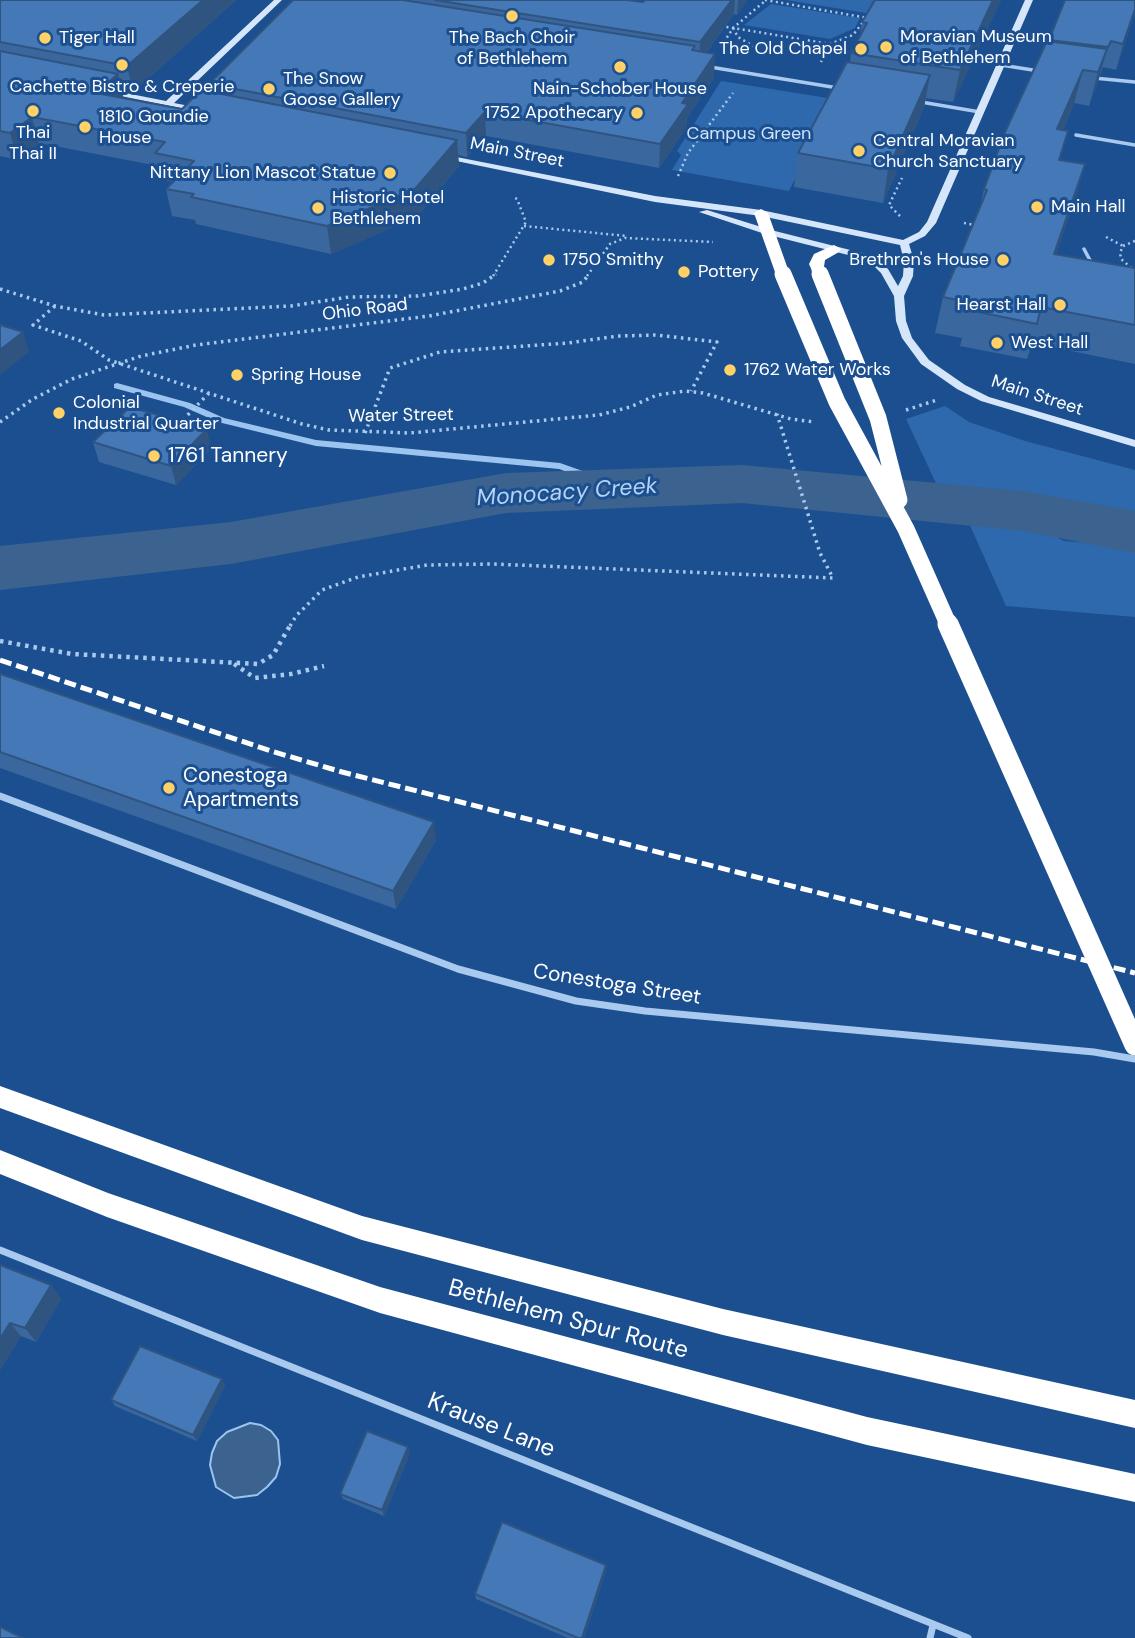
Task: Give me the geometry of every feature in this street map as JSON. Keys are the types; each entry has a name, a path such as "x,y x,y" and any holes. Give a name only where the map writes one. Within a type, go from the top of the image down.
{"highway":[{"path":"761,213 782,272 837,402 906,529 1135,1045"},
{"path":"834,249 820,257 816,264 878,418 906,529"},
{"name":"Bethlehem Spur Route","path":"0,1097 362,1228 723,1322 1135,1414"},
{"name":"Bethlehem Spur Route","path":"0,1162 107,1205 380,1300 867,1431 1135,1488"}],"street":[{"path":"168,104 278,0"},
{"path":"904,243 922,234 931,223 1029,0"},
{"path":"90,89 214,113"},
{"name":"Main Street","path":"433,155 655,198 761,213 904,243 909,261 908,276 899,296"},
{"name":"Main Street","path":"655,198 768,232 871,258 885,271 899,296 903,331 911,346 934,369 961,387 1015,410 1135,444"},
{"name":"Conestoga Street","path":"0,796 458,969 576,1001 645,1011 1080,1051 1135,1059"}],"lane":[{"path":"1001,65 1042,72"},
{"path":"708,67 847,90"},
{"path":"1087,78 1135,82"},
{"path":"910,101 980,113"},
{"path":"1076,135 1135,145"},
{"path":"1084,249 1095,267"},
{"name":"Krause Lane","path":"0,1250 968,1638"},
{"path":"930,1638 933,1625"}],"path":[{"path":"733,28 765,0 872,18"},
{"path":"719,25 830,44 853,34 866,17"},
{"path":"678,176 688,153 735,90"},
{"path":"902,178 888,205 903,219"},
{"path":"0,289 55,306 104,316 291,306 358,296 432,295 471,287 492,277 499,270 524,226 525,215 517,199"},
{"path":"964,223 982,227"},
{"path":"524,226 638,237"},
{"path":"1103,235 1123,246"},
{"name":"Ohio Road","path":"0,422 45,393 117,363 170,349 429,316 561,291 586,279 612,242 638,237 725,243"},
{"path":"1123,246 1135,241"},
{"path":"1123,246 1121,259 1135,271"},
{"name":"Water Street","path":"55,306 33,325 81,341 100,356 117,363 302,424 365,433 421,432 599,415 630,407 657,395 691,391"},
{"path":"365,433 390,368 440,352 656,335 717,342 691,391 799,421 821,421"},
{"path":"175,429 209,393"},
{"path":"0,640 72,654 258,664 267,660 279,648 296,616 321,590 358,577 408,567 493,564 833,578 820,553 777,414"},
{"path":"233,664 255,678 291,674 324,666"}],"green space":[{"path":"786,0 874,0 866,13"},
{"path":"771,4 860,18 855,28 830,39 744,25"},
{"name":"Campus Green","path":"721,81 834,99 789,191 672,170 681,155 677,151"},
{"path":"945,406 969,422 1025,441 1135,470 1135,519 1047,501 942,496 906,419"},
{"path":"968,521 1041,529 1064,541 1135,547 1135,617 1006,606"}],"shaded area":[{"path":"250,1423 271,1431 278,1440 280,1464 276,1477 257,1495 234,1498 216,1487 210,1465 212,1453 217,1441 227,1432"}],"building":[{"path":"0,0 203,0 127,66 0,42"},
{"path":"293,0 403,0 695,46 692,50 715,54 682,103 688,104 660,144 485,112 466,133 209,84"},
{"path":"435,0 643,2 732,0 700,42"},
{"name":"Moravian Museum of Bethlehem","path":"875,0 993,0 960,70 851,53 867,23 862,22"},
{"path":"1065,0 1135,0 1135,9 1123,44 1111,41 1108,47 1049,40"},
{"path":"1047,41 1107,49 1098,72 1083,70 1057,129 1068,131 1059,160 1085,164 1054,254 1135,268 1135,325 1041,307 1037,324 969,310 972,303 943,297 987,190 984,189 1006,130"},
{"path":"0,51 118,74 96,93 182,109 201,90 457,140 415,189 327,226 191,197 194,194 166,189 194,161 155,153 165,142 32,117 10,133 0,131"},
{"path":"847,62 930,75 888,169 798,153"},
{"path":"0,325 23,332 0,350"},
{"path":"130,407 207,429 171,466 93,442"},
{"name":"Conestoga Apartments","path":"0,674 434,822 393,891 0,752"},
{"path":"0,1265 51,1285 25,1328 10,1323 0,1339"},
{"path":"140,1346 222,1379 193,1435 111,1400"},
{"path":"367,1431 408,1447 382,1510 340,1494"},
{"path":"502,1522 606,1565 582,1638 475,1594"},
{"path":"0,1627 23,1638 0,1638"}],"waterway":[{"path":"117,386 187,405 221,420 316,443 560,466 621,488"},
{"name":"Monocacy Creek","path":"0,568 231,543 506,493 742,484 1023,511 1135,532"}],"railway":[{"path":"0,660 271,751 342,772 1135,973"}],"place":[{"name":"The Bach Choir of Bethlehem","path":"512,16"},
{"name":"Tiger Hall","path":"45,38"},
{"name":"Moravian Museum of Bethlehem","path":"886,47"},
{"name":"The Old Chapel","path":"861,49"},
{"name":"Cachette Bistro & Creperie","path":"122,65"},
{"name":"Nain-Schober House","path":"620,67"},
{"name":"The Snow Goose Gallery","path":"269,89"},
{"name":"Thai Thai II","path":"33,111"},
{"name":"1752 Apothecary","path":"637,113"},
{"name":"1810 Goundie House","path":"85,127"},
{"name":"Central Moravian Church Sanctuary","path":"859,151"},
{"name":"Nittany Lion Mascot Statue","path":"390,173"},
{"name":"Main Hall","path":"1037,207"},
{"name":"Historic Hotel Bethlehem","path":"318,208"},
{"name":"1750 Smithy","path":"549,260"},
{"name":"Brethren's House","path":"1003,260"},
{"name":"Pottery","path":"684,272"},
{"name":"Hearst Hall","path":"1060,305"},
{"name":"West Hall","path":"997,343"},
{"name":"1762 Water Works","path":"730,370"},
{"name":"Spring House","path":"237,375"},
{"name":"Colonial Industrial Quarter","path":"59,413"},
{"name":"1761 Tannery","path":"154,456"},
{"name":"Conestoga Apartments","path":"169,788"}]}
